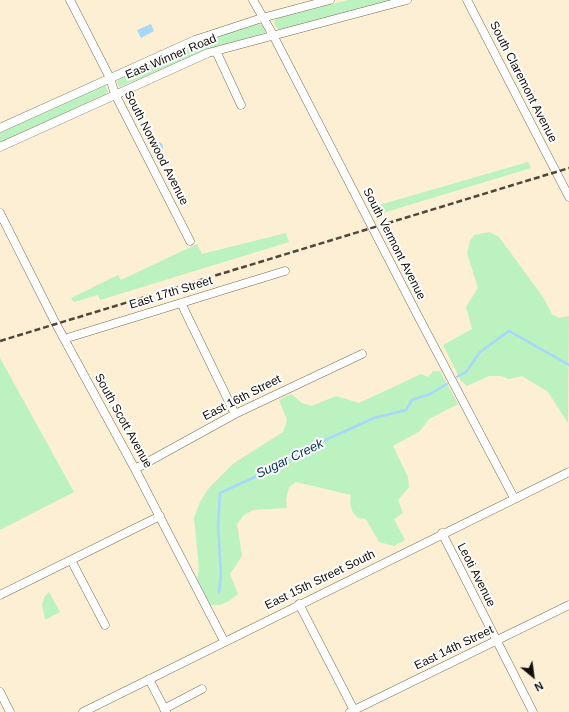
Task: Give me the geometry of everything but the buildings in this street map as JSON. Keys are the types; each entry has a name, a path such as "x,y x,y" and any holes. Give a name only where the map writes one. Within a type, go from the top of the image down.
{"street":[{"name":"South Norwood Avenue","path":"70,0 110,78 115,94 190,241"},
{"name":"South Vermont Avenue","path":"253,0 273,35 414,309 514,498"},
{"name":"East Winner Road","path":"0,128 195,40 262,18 330,0"},
{"name":"East Winner Road","path":"0,147 190,60 273,35 406,0"},
{"name":"South Claremont Avenue","path":"467,0 569,197"},
{"path":"216,51 241,105"},
{"name":"South Scott Avenue","path":"0,213 64,339 160,516 224,641"},
{"name":"East 17th Street","path":"64,339 285,271"},
{"path":"181,303 236,414"},
{"name":"East 16th Street","path":"135,469 236,414 362,354"},
{"name":"East 15th Street South","path":"83,712 442,533 569,472"},
{"path":"0,595 160,516"},
{"name":"Leoti Avenue","path":"442,533 496,641 534,712"},
{"path":"71,560 106,625"},
{"path":"299,604 353,711"},
{"name":"East 14th Street","path":"353,711 569,605"},
{"path":"149,679 165,710 202,689"},
{"path":"0,692 10,712"}],"green space":[{"path":"348,0 393,0 281,30 277,28 274,23 275,20 279,18"},
{"path":"259,24 266,30 265,33 217,47 119,87 117,82 118,79 176,52 234,30"},
{"path":"105,85 108,92 104,95 0,143 0,132"},
{"path":"528,162 531,168 383,213 376,206"},
{"path":"490,232 499,237 543,297 552,314 559,318 569,316 568,423 548,392 522,376 509,379 501,376 489,376 467,386 461,381 443,345 472,329 466,307 478,288 467,253 470,241 474,235"},
{"path":"286,233 289,242 100,300 98,295 74,302 71,298 118,275 121,280 197,244 202,254"},
{"path":"0,358 74,492 0,530"},
{"path":"433,371 440,371 458,404 429,419 420,431 393,446 408,477 409,487 398,500 403,513 394,519 405,540 394,546 379,542 366,519 358,518 353,513 350,504 351,495 296,482 289,487 286,499 287,508 253,510 243,516 237,524 242,556 230,574 238,594 229,601 220,605 210,605 197,580 199,568 194,518 200,502 209,488 234,463 283,432 287,420 279,400 291,394 302,403 312,406 336,396 359,403 421,374 428,377"},
{"path":"49,592 60,612 45,620 42,604 45,596"}],"water":[{"path":"151,24 154,31 141,38 137,30"},
{"path":"156,142 160,142 162,143 162,151 156,152 153,149 153,145"}],"waterway":[{"name":"Sugar Creek","path":"457,377 466,372 480,352 509,331 569,365"},
{"name":"Sugar Creek","path":"219,592 221,574 218,526 220,493 270,470 319,443 374,418 406,410 412,400 430,394 447,384"}],"railway":[{"path":"0,341 569,168"}]}
